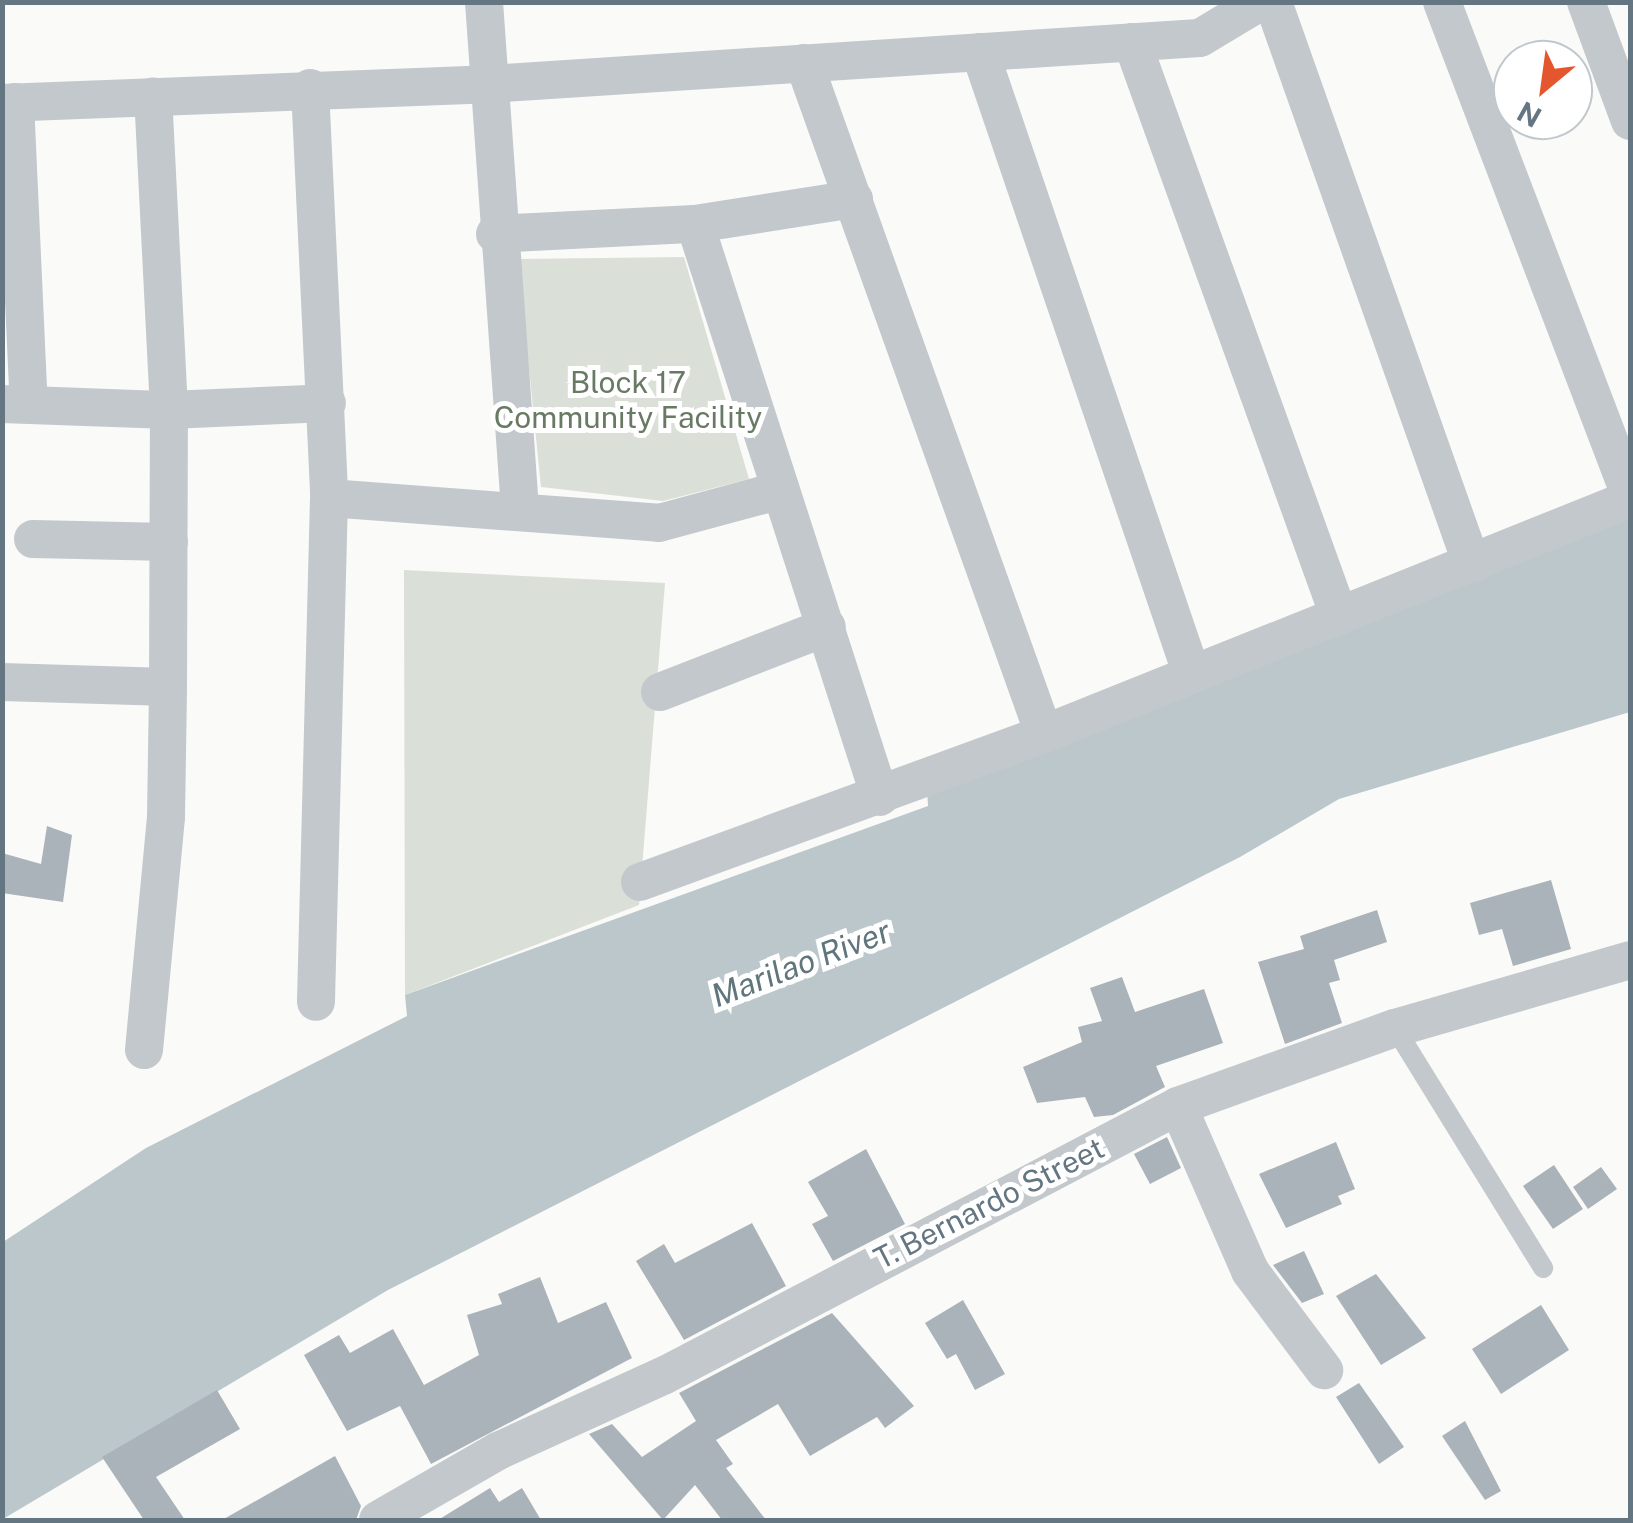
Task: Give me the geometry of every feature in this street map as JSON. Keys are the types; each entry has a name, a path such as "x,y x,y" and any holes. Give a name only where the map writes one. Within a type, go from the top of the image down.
{"street":[{"path":"484,2 496,234 520,509"},
{"path":"327,402 169,410 16,405 9,102 488,84 1200,38 1260,2"},
{"path":"1274,2 1472,565"},
{"path":"640,882 1044,734 1191,672 1472,565 1630,497 1442,2"},
{"path":"1586,2 1630,121"},
{"path":"1132,42 1339,616"},
{"path":"980,52 1191,672"},
{"path":"804,63 1044,734"},
{"path":"310,88 329,498 316,1002"},
{"path":"144,1050 166,817 168,686 169,410 153,96"},
{"path":"496,234 695,224 854,199"},
{"path":"695,224 880,797"},
{"path":"329,498 520,509 659,523 781,490"},
{"path":"33,539 168,542"},
{"path":"660,692 827,627"},
{"path":"2,682 168,686"},
{"name":"T. Bernardo Street","path":"378,1520 498,1451 664,1375 1178,1106 1396,1028 1630,960"},
{"path":"1178,1106 1250,1271 1324,1370"}],"lane":[{"path":"1396,1028 1542,1268"}],"green space":[{"name":"Block 17 Community Facility","path":"684,257 749,479 663,501 541,487 518,259"},
{"path":"404,570 665,583 639,905 405,995"}],"water":[{"name":"Marilao River","path":"1630,517 1630,712 1339,799 1240,857 388,1290 3,1519 3,1242 146,1148 407,1016 405,995 928,806 927,789"}],"building":[{"path":"47,826 72,835 63,902 2,893 2,853 41,864"},
{"path":"1551,880 1571,949 1513,966 1502,929 1479,935 1470,903"},
{"path":"1377,910 1387,942 1334,960 1340,980 1329,983 1342,1023 1285,1044 1258,962 1304,949 1300,936"},
{"path":"1122,977 1135,1012 1204,989 1223,1043 1156,1066 1165,1087 1113,1115 1094,1117 1085,1097 1037,1103 1023,1067 1082,1042 1078,1027 1102,1021 1090,988"},
{"path":"1167,1137 1181,1168 1150,1184 1134,1154"},
{"path":"1336,1142 1355,1189 1338,1196 1342,1204 1286,1228 1259,1174"},
{"path":"866,1149 905,1224 833,1261 812,1224 828,1216 808,1182"},
{"path":"1554,1165 1583,1209 1553,1229 1523,1186"},
{"path":"1601,1167 1617,1189 1588,1209 1573,1187"},
{"path":"752,1223 786,1286 684,1340 636,1261 664,1244 675,1263"},
{"path":"1304,1251 1324,1294 1302,1303 1273,1265"},
{"path":"1376,1274 1426,1338 1381,1365 1336,1296"},
{"path":"540,1277 558,1323 606,1302 632,1358 431,1464 400,1406 347,1431 304,1355 339,1335 350,1353 393,1329 424,1385 479,1355 467,1315 502,1304 498,1294"},
{"path":"963,1300 1005,1374 975,1390 956,1354 947,1359 925,1323"},
{"path":"1541,1305 1569,1350 1501,1394 1472,1349"},
{"path":"832,1313 914,1406 885,1428 877,1417 810,1456 778,1404 716,1440 733,1464 726,1468 766,1520 722,1520 695,1485 663,1520 589,1434 612,1424 642,1457 696,1421 679,1393"},
{"path":"1359,1383 1404,1447 1379,1464 1336,1397"},
{"path":"217,1390 240,1429 156,1477 185,1520 144,1520 102,1457"},
{"path":"1465,1421 1501,1491 1485,1500 1442,1436"},
{"path":"335,1456 361,1506 356,1520 222,1520"},
{"path":"490,1488 499,1502 522,1488 541,1520 438,1520"}]}
